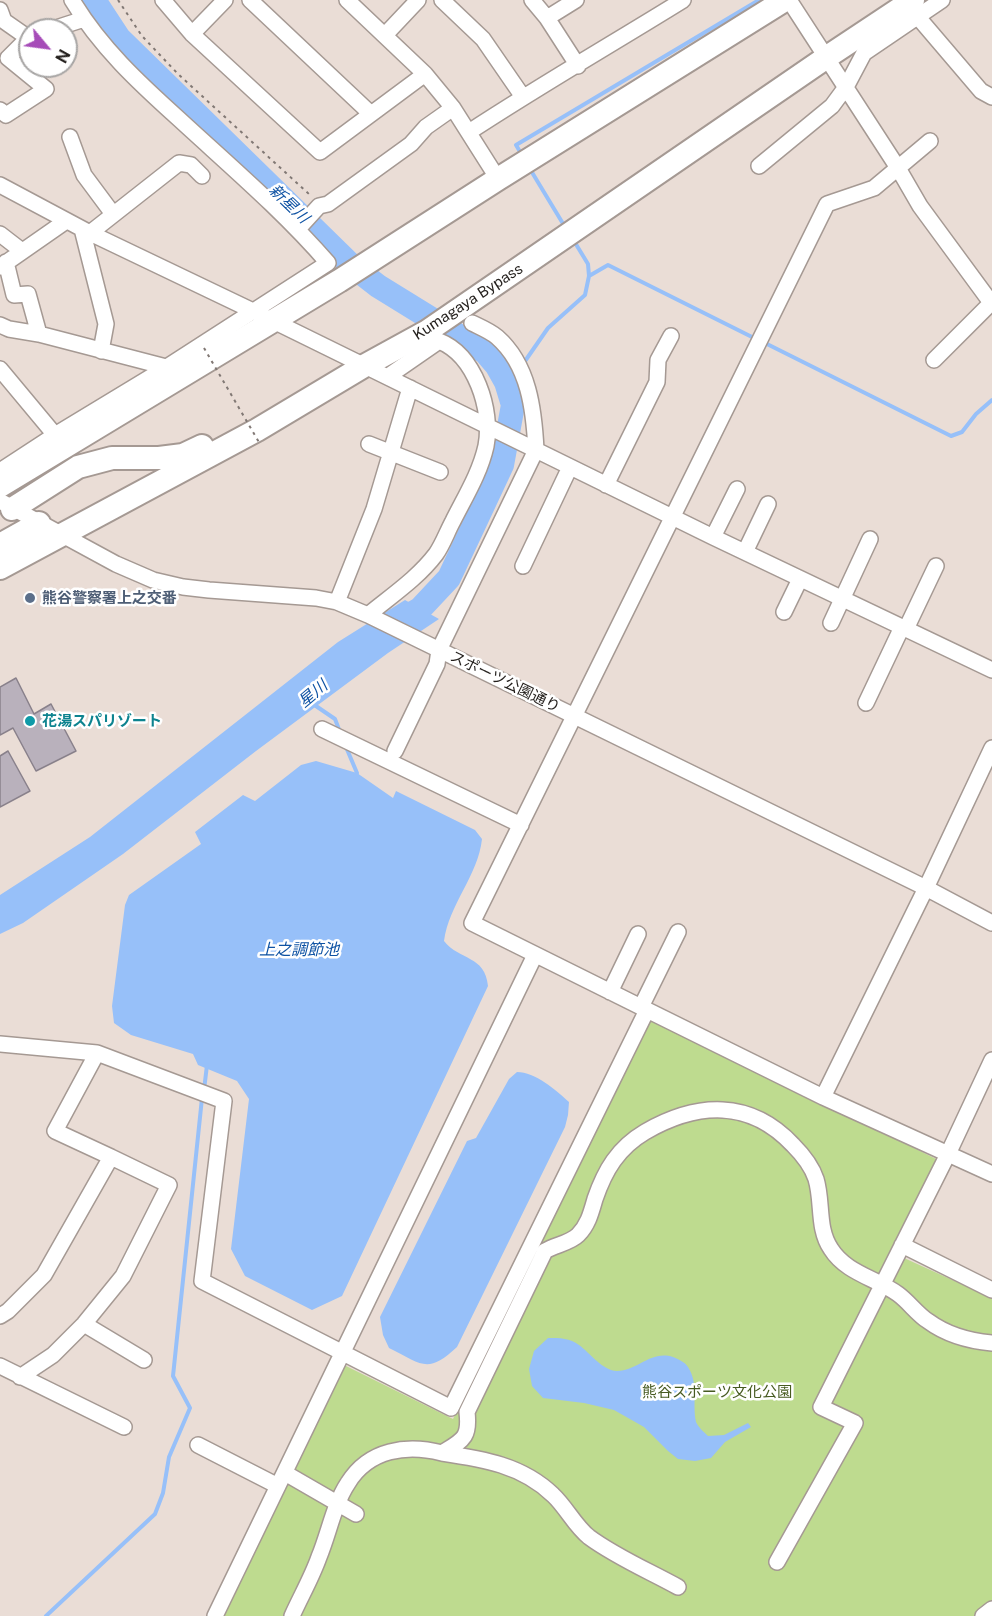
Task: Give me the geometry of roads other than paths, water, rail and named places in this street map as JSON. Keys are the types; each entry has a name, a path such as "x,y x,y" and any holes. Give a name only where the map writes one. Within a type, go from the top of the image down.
{"highway":[{"path":"0,486 378,257 526,161 787,0"},
{"name":"Kumagaya Bypass","path":"0,568 269,423 426,332 465,317 570,234 826,57 915,8"},
{"path":"6,505 78,467 112,458 159,458 183,455 253,421 269,423"},
{"path":"0,544 39,523"}],"street":[{"path":"0,471 328,263 298,228 126,70 84,19 72,0"},
{"path":"163,0 192,34 320,152 425,74"},
{"path":"192,34 225,0"},
{"path":"250,0 371,114"},
{"path":"347,0 425,74 453,108 498,179"},
{"path":"385,35 418,0"},
{"path":"442,0 483,39 523,97"},
{"path":"532,0 578,66"},
{"path":"546,18 576,0"},
{"path":"469,132 683,0"},
{"path":"787,0 846,87 921,206 992,304 934,360"},
{"path":"759,166 832,106 846,87 864,52 915,8 942,0"},
{"path":"915,8 981,91 992,97"},
{"path":"0,10 4,21 18,30"},
{"path":"78,21 84,19"},
{"path":"18,47 8,58 18,66"},
{"path":"0,110 6,115 46,90 32,78"},
{"path":"298,228 315,200 328,204 402,151 426,127 453,108"},
{"path":"70,137 84,175 113,214"},
{"path":"930,141 874,188 827,204 472,923 824,1097 992,1174"},
{"path":"86,231 113,214 179,163 191,165 202,176"},
{"path":"0,185 86,231 673,518 992,670"},
{"path":"39,334 28,294 14,295 3,264 66,221"},
{"path":"86,231 106,324 101,351"},
{"path":"0,234 22,251"},
{"path":"395,751 437,664 435,648 536,450 535,419 524,376 515,359 496,336 465,317"},
{"path":"0,325 166,367"},
{"path":"606,485 657,382 658,360 671,336"},
{"path":"368,615 425,567 438,551 475,477 486,445 485,405 480,387 468,364 450,345 439,341 387,377"},
{"path":"0,369 55,435"},
{"path":"337,602 374,509 410,388"},
{"path":"369,444 440,472"},
{"path":"523,566 570,467"},
{"path":"713,537 737,489"},
{"path":"745,552 768,504"},
{"name":"スポーツ公園通り","path":"6,505 116,564 153,580 192,588 316,598 337,602 368,615 926,888 992,923"},
{"path":"831,623 870,539"},
{"path":"866,702 936,566"},
{"path":"784,612 800,579"},
{"path":"322,729 521,825"},
{"path":"824,1097 990,758"},
{"path":"0,1044 97,1053 224,1101 202,1281 452,1408 644,1008 678,932"},
{"path":"610,992 638,934"},
{"path":"214,1616 535,955"},
{"path":"20,1377 53,1355 84,1324 123,1276 169,1185 56,1131 97,1053"},
{"path":"777,1562 855,1423 821,1407 948,1154 992,1060"},
{"path":"442,1453 459,1443 469,1431 467,1412 545,1251 576,1237 582,1230 590,1218 609,1163 626,1144 663,1122 685,1113 729,1110 748,1114 785,1136 815,1177 821,1197 824,1234 829,1248 845,1265 897,1294 927,1321 941,1329 964,1339 992,1343"},
{"path":"0,1316 44,1275 111,1157"},
{"path":"902,1245 992,1290"},
{"path":"84,1324 144,1360"},
{"path":"0,1366 124,1427"},
{"path":"198,1445 356,1514"},
{"path":"292,1616 319,1557 346,1484 357,1469 370,1460 396,1449 429,1450 510,1466 536,1480 553,1495 586,1535 605,1548 678,1587"},
{"path":"983,1616 992,1609"}],"water":[{"name":"星川","path":"405,600 439,619 388,653 256,751 123,854 23,923 0,934 0,895 90,837 338,642"},
{"name":"上之調節池","path":"316,761 357,773 393,798 396,791 475,830 482,839 475,865 451,915 444,941 457,952 477,963 486,976 488,986 342,1296 312,1310 245,1276 231,1249 249,1099 237,1081 198,1065 193,1054 131,1035 114,1023 112,1006 125,905 129,895 201,844 195,832 243,795 255,801 301,765"},
{"path":"517,1072 538,1078 569,1102 565,1127 457,1347 447,1356 431,1364 417,1362 389,1348 383,1335 380,1317 467,1141 476,1138 509,1079"},
{"path":"548,1338 572,1341 602,1365 617,1371 631,1368 658,1356 673,1357 687,1365 691,1373 696,1422 708,1436 724,1435 748,1423 751,1427 725,1442 711,1458 695,1461 678,1459 644,1427 614,1410 584,1403 543,1398 532,1386 529,1369 534,1351"}],"waterway":[{"name":"新星川","path":"94,0 119,38 351,265 378,286 485,352 497,366 506,382 513,405 502,465 449,578 420,609 392,625"},
{"path":"522,155 516,145 759,0"},
{"path":"530,169 565,227"},
{"path":"523,364 548,328 585,295 589,276 588,264 574,241"},
{"path":"589,276 608,265 756,339"},
{"path":"763,342 951,436 962,432 976,414 992,400"},
{"path":"506,382 516,371"},
{"name":"星川","path":"313,704 335,719 340,732"},
{"path":"346,747 357,773 355,776"},
{"path":"204,1090 207,1065"},
{"path":"46,1616 155,1514 163,1493 169,1457 190,1408 173,1376 202,1098"}],"place":[{"name":"熊谷警察署上之交番","path":"30,598"},
{"name":"花湯スパリゾート","path":"30,721"}],"park label":[{"name":"熊谷スポーツ文化公園","path":"717,1392"}]}
